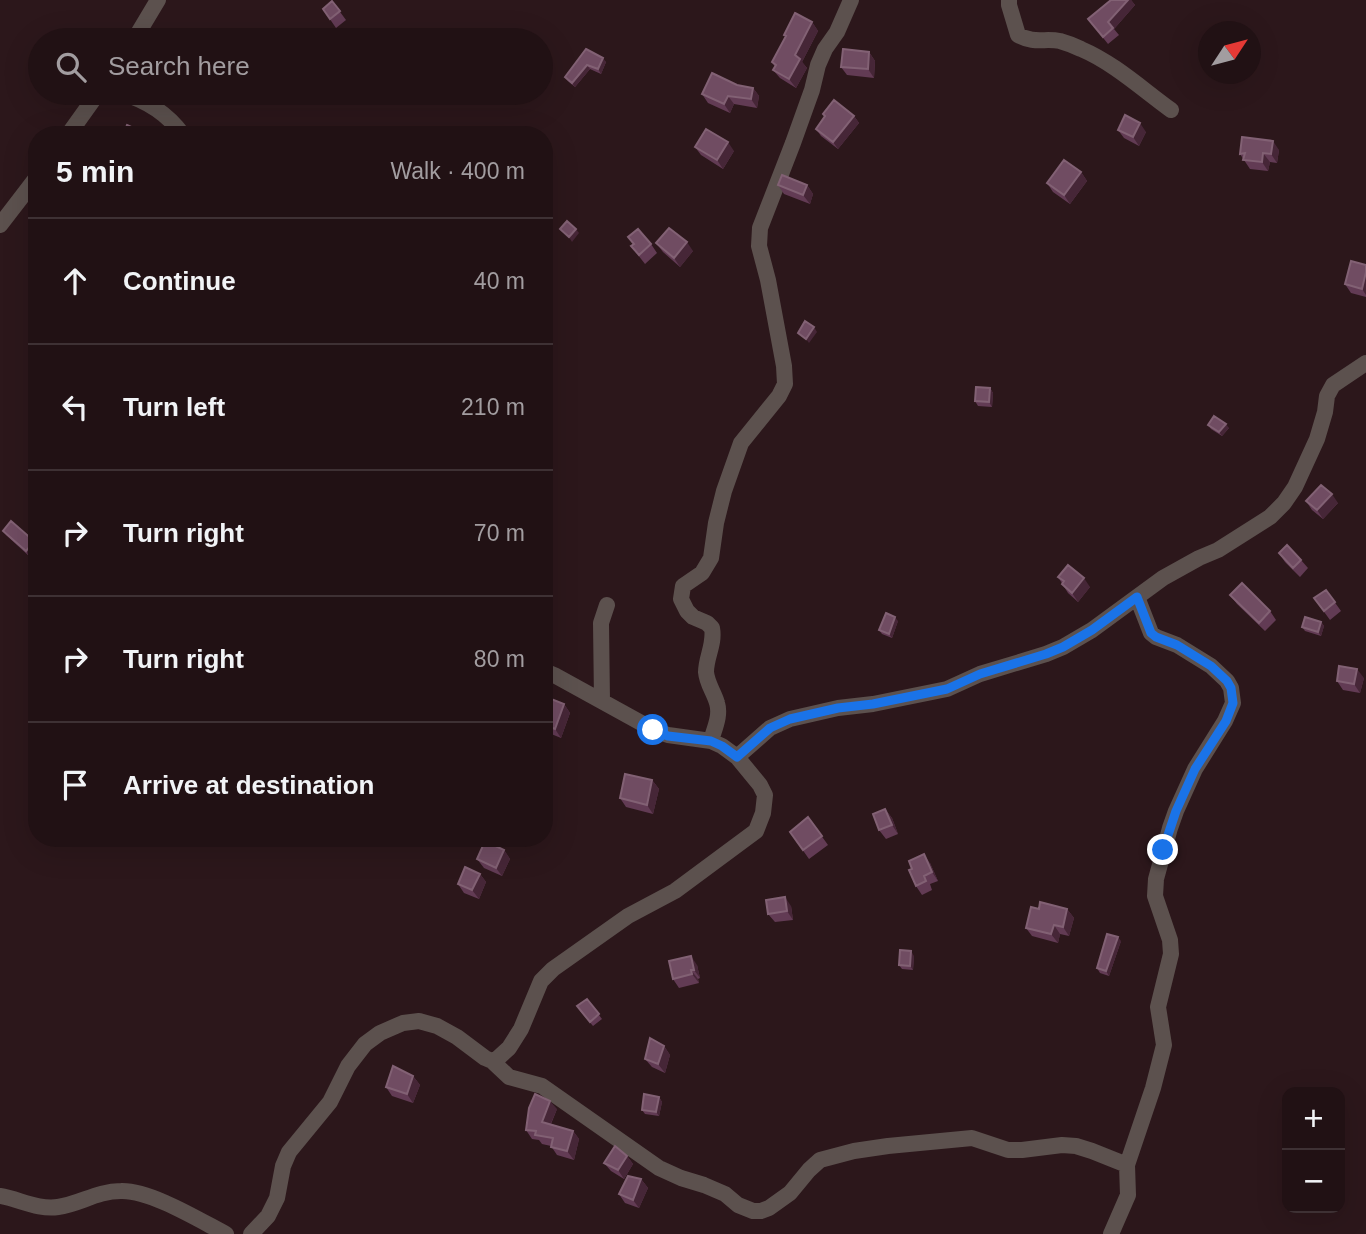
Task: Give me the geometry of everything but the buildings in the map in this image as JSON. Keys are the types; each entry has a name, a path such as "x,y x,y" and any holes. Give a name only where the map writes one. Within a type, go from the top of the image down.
{"street":[{"path":"142,28 158,0"},
{"path":"711,741 718,717 718,706 706,675 712,628 687,611 681,591 683,586 702,573 711,558 724,491 741,443 779,396 785,384 768,280 759,246 760,228 812,90 818,65 851,0"},
{"path":"1009,0 1018,34 1026,39 1059,41 1082,49 1107,62 1171,110"},
{"path":"74,126 89,105"},
{"path":"150,105 175,126"},
{"path":"0,225 28,189"},
{"path":"737,757 770,728 790,719 947,689 980,674 1046,654 1073,641 1163,578 1218,550 1270,517 1295,487 1317,439 1327,396 1333,386 1366,363"},
{"path":"1111,1234 1128,1195 1127,1166 1164,1045 1158,1006 1171,954 1170,940 1155,896 1156,879 1176,811 1195,769 1226,721 1233,703 1227,681 1211,666 1151,633 1137,597"},
{"path":"602,701 601,623 607,605"},
{"path":"492,1061 509,1048 524,1023 541,981 553,969 628,916 675,891 756,831 763,813 765,795 760,785 737,757 722,746 711,741 668,736 653,730 553,675"},
{"path":"251,1234 268,1216 277,1198 283,1166 289,1152 330,1102 348,1066 365,1044 380,1033 403,1023 419,1021 447,1032 492,1061 509,1077 542,1086 659,1168 724,1194 738,1205 752,1211 769,1208 790,1193 820,1160 888,1146 972,1138 1008,1150 1076,1146 1127,1166"},
{"path":"0,1196 50,1208 62,1207 96,1194 122,1191 140,1193 226,1234"}],"route":[{"path":"653,730 668,736 711,741 737,757 770,728 790,719 947,689 980,674 1046,654 1092,630 1137,597 1151,633 1211,666 1227,681 1233,703 1226,721 1195,769 1176,811 1163,850"}]}
